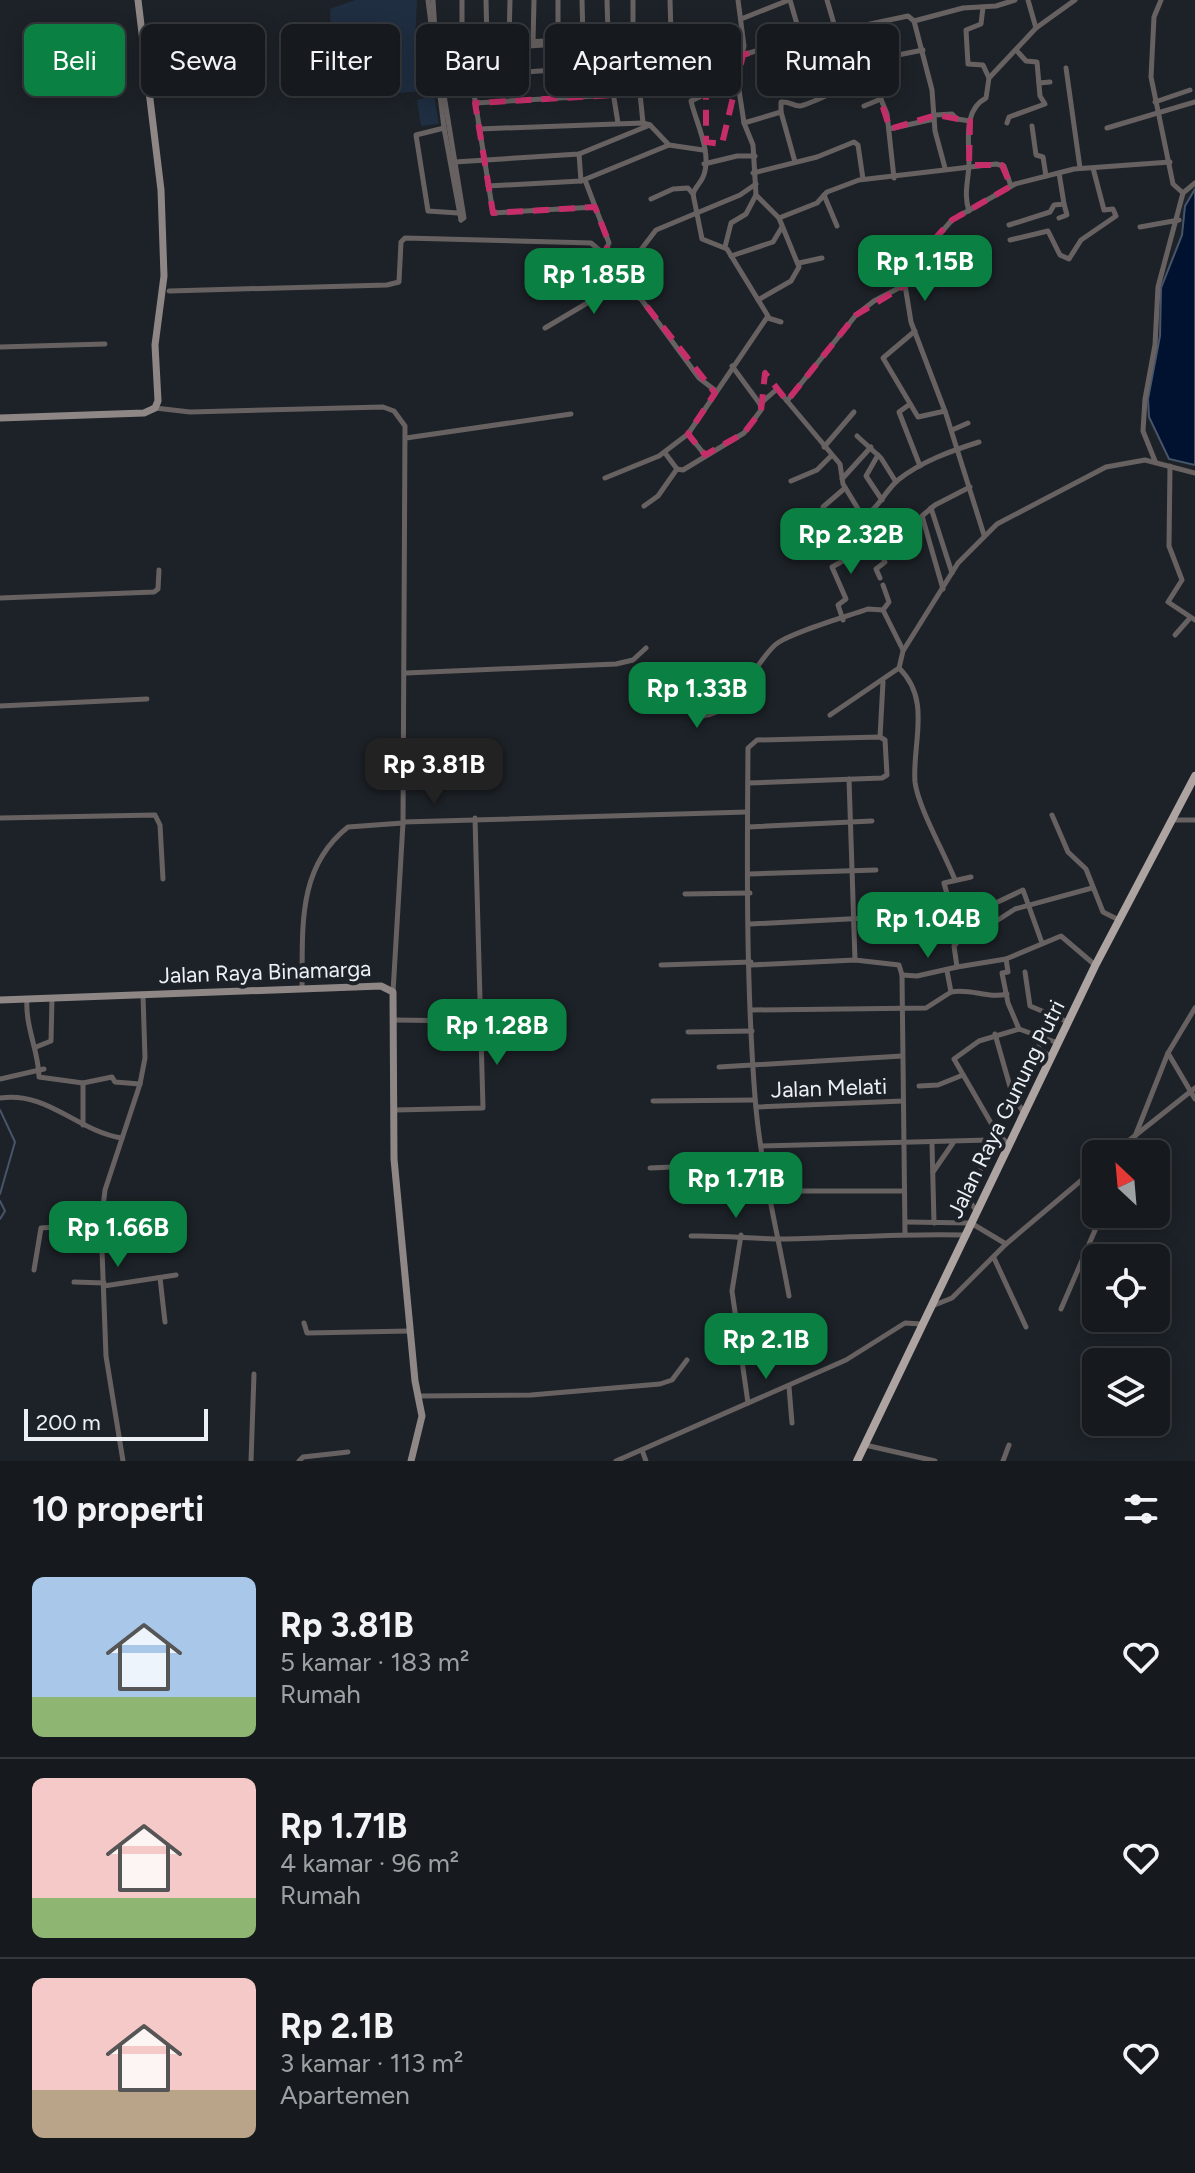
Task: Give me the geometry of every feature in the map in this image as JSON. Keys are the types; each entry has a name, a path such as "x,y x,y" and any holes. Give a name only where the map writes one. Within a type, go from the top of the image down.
{"main road":[{"name":"Jalan Raya Gunung Putri","path":"857,1461 1095,966 1195,776"}],"street":[{"path":"138,0 161,206 164,276 155,345 158,395 155,408"},
{"path":"430,0 432,24"},
{"path":"462,0 464,24"},
{"path":"486,0 487,24"},
{"path":"509,24 510,0"},
{"path":"533,42 534,0"},
{"path":"558,0 558,24"},
{"path":"582,0 583,24"},
{"path":"607,0 608,24"},
{"path":"633,0 633,24"},
{"path":"670,0 671,24"},
{"path":"738,0 741,63"},
{"path":"741,19 789,0 797,24"},
{"path":"827,0 834,24"},
{"path":"914,21 963,8 1015,0"},
{"path":"1028,0 1036,28"},
{"path":"989,78 1036,28 1075,0"},
{"path":"1161,0 1153,26 1155,53 1151,71 1173,184 1183,193"},
{"path":"969,211 965,185 969,165 970,121 978,102 986,98 989,78 983,65 969,65 965,35 966,30 980,26 983,7"},
{"path":"870,24 908,16 914,21 923,50 945,168"},
{"path":"529,42 545,41"},
{"path":"529,42 545,41"},
{"path":"899,55 923,50"},
{"path":"743,55 757,51"},
{"path":"1007,123 1009,117 1044,107 1037,62 1026,61 1017,51"},
{"path":"1066,68 1080,168"},
{"path":"1039,83 1050,82"},
{"path":"1155,102 1190,90"},
{"path":"440,96 452,162"},
{"path":"442,96 461,213 428,211 416,135 444,128"},
{"path":"474,96 493,213 595,207"},
{"path":"475,103 596,96"},
{"path":"613,96 618,123"},
{"path":"640,96 643,123"},
{"path":"693,194 702,179 704,164 701,126 691,101 701,96"},
{"path":"725,247 731,223 746,214 756,195 753,173 755,156 744,123 740,96"},
{"path":"795,162 781,102 796,106 814,103 821,96"},
{"path":"880,96 889,129 894,178"},
{"path":"864,106 881,99"},
{"path":"1107,128 1195,102"},
{"path":"744,123 781,112"},
{"path":"889,129 953,115 957,119 970,121"},
{"path":"479,129 643,123 650,125 669,145"},
{"path":"452,162 579,154 650,125"},
{"path":"1032,126 1036,154 1042,156 1046,176"},
{"path":"753,173 856,143 863,179"},
{"path":"488,186 583,180 669,145 703,150"},
{"path":"579,154 583,180 609,243 604,254"},
{"path":"704,164 739,155 755,156"},
{"path":"787,401 849,321 869,304 915,277 908,256 929,245 949,222 1011,186 1046,176 1080,168 1170,162"},
{"path":"779,218 863,179 894,178 969,165 1002,165 1011,186"},
{"path":"1010,240 1048,231 1060,255 1069,259 1082,239 1116,215 1113,209 1104,210 1093,168"},
{"path":"1059,173 1067,215 1059,218"},
{"path":"1155,462 1143,431 1145,399 1155,345 1158,287 1179,220 1183,193 1195,183"},
{"path":"545,328 611,289 656,230 740,195 756,184"},
{"path":"651,199 676,188 688,188 693,194 704,241 725,247 768,318 781,322"},
{"path":"756,195 779,218 799,263 796,277 758,300"},
{"path":"824,195 837,226"},
{"path":"1009,225 1048,213 1053,211 1054,205 1064,204"},
{"path":"1140,227 1179,220"},
{"path":"731,256 773,242 782,227"},
{"path":"169,291 387,285 399,282 401,242 405,238 583,242 598,247 625,291 641,299 699,378 716,391"},
{"path":"891,239 897,260 890,265 902,286 915,331 952,430 984,535"},
{"path":"799,263 822,258"},
{"path":"605,478 665,453 676,440 688,434 768,318"},
{"path":"915,331 883,358 921,418 945,411"},
{"path":"0,347 105,344"},
{"path":"665,453 677,469 683,470 744,433 761,410 760,404 732,366"},
{"path":"760,404 774,389 840,464 841,480 877,542 885,562 876,569 880,578"},
{"path":"910,404 899,412 920,466"},
{"path":"0,418 144,413 155,408 190,412 383,407 400,417 406,438 406,673 403,822 393,992"},
{"path":"824,447 854,412"},
{"path":"406,438 571,414"},
{"path":"952,430 968,423"},
{"path":"688,434 705,455"},
{"path":"857,436 878,455 896,482"},
{"path":"863,517 896,482 920,466 979,442"},
{"path":"841,480 871,447"},
{"path":"878,455 866,476 882,500"},
{"path":"791,481 817,470 831,456"},
{"path":"830,715 870,686 883,682 899,668 903,651 963,557 984,535 1101,469 1145,460 1195,473"},
{"path":"1170,466 1169,546 1182,580 1168,602 1193,619 1175,635"},
{"path":"644,506 658,496 677,469"},
{"path":"943,590 922,525 922,514 970,487"},
{"path":"828,521 823,507 845,488"},
{"path":"931,508 953,574"},
{"path":"843,620 838,605 846,599 832,566 877,542"},
{"path":"0,598 154,592 158,589 159,570"},
{"path":"883,585 889,602 883,610"},
{"path":"636,705 677,679 701,716 712,714 732,699 774,645 868,609 883,610"},
{"path":"883,610 903,651"},
{"path":"406,673 616,664 633,660 646,648"},
{"path":"899,668 911,683 919,711 915,783 955,880"},
{"path":"880,737 883,682"},
{"path":"0,706 147,699"},
{"path":"748,783 876,780 887,775 885,742 880,737 752,742 748,748 747,812 756,1103 763,1163 789,1296"},
{"path":"849,779 855,960"},
{"path":"302,989 304,902 308,883 321,858 348,827 475,818 747,812"},
{"path":"0,818 155,815 160,825 163,879"},
{"path":"1052,815 1068,852 1086,869 1106,916 1120,921"},
{"path":"395,1110 483,1108 475,818"},
{"path":"1172,820 1195,820"},
{"path":"748,827 872,821"},
{"path":"749,874 876,870"},
{"path":"957,967 954,946 960,939 943,886 971,877"},
{"path":"998,920 1029,904 1092,888"},
{"path":"957,922 980,905 983,909 1023,890 1042,943"},
{"path":"685,894 750,893"},
{"path":"750,924 898,916 948,904"},
{"path":"902,975 947,971 1006,959 1061,936 1095,966"},
{"path":"1006,959 1008,972 1002,973 1019,1029"},
{"path":"661,965 855,960 894,962 902,975 905,1233"},
{"path":"947,971 951,992"},
{"path":"1025,972 1030,1006 1068,1022"},
{"name":"Jalan Raya Binamarga","path":"0,1000 381,986 393,992 394,1159 410,1331 422,1416 414,1460"},
{"path":"752,1010 926,1008 951,992 981,991 997,997 1007,994"},
{"path":"123,1461 106,1356 101,1224 105,1190 140,1084 145,1058 143,995"},
{"path":"36,1047 51,1041 52,998"},
{"path":"27,999 26,1021 36,1047 41,1078 83,1083 112,1077 115,1082 140,1084"},
{"path":"1134,1140 1168,1053 1195,1008"},
{"path":"393,1020 472,1021 481,1026"},
{"path":"1006,1150 955,1057 995,1034 1019,1029 1058,1043"},
{"path":"688,1032 752,1031"},
{"path":"995,1034 1011,1090 1024,1114"},
{"path":"1042,1037 1038,1048 1051,1057"},
{"path":"1168,1053 1195,1099"},
{"path":"719,1067 902,1056"},
{"path":"1,1070 2,1078 42,1070"},
{"path":"919,1086 938,1085 963,1075"},
{"path":"83,1083 83,1125"},
{"path":"1128,1140 1192,1090"},
{"path":"0,1098 37,1099 83,1125 122,1138"},
{"name":"Jalan Melati","path":"653,1101 903,1101"},
{"path":"761,1146 932,1144 987,1140 1006,1150"},
{"path":"932,1173 953,1143"},
{"path":"932,1144 934,1223"},
{"path":"976,1210 967,1198 993,1144"},
{"path":"989,1151 1006,1150"},
{"path":"650,1168 763,1163"},
{"path":"931,1307 952,1298 1006,1244 1082,1180"},
{"path":"769,1191 903,1191"},
{"path":"906,1222 971,1223 1006,1244"},
{"path":"34,1270 41,1228 101,1224"},
{"path":"1061,1309 1096,1228"},
{"path":"691,1236 741,1235 779,1239 905,1233 965,1235"},
{"path":"741,1235 732,1291 748,1403"},
{"path":"994,1258 1026,1327"},
{"path":"74,1282 104,1284 176,1275"},
{"path":"160,1278 165,1322"},
{"path":"304,1323 307,1333 410,1331"},
{"path":"616,1461 703,1420 789,1387 851,1357 905,1323 921,1324"},
{"path":"420,1396 531,1395 660,1384 672,1380 687,1360"},
{"path":"251,1461 254,1374"},
{"path":"789,1387 792,1423"},
{"path":"865,1445 935,1461"},
{"path":"1003,1461 1009,1445"},
{"path":"642,1450 646,1461"},
{"path":"337,1452 339,1461"},
{"path":"299,1461 348,1452"}],"highlighted area":[{"path":"835,26 851,81 868,82 878,92 890,129 936,115 970,121 969,165 1002,165 1011,186 952,220 929,245 903,255 914,280 856,315 787,401 765,373 761,411 744,433 705,455 688,434 715,393 641,299 617,281 604,254 609,243 595,207 493,213 475,103 613,95 609,41 633,35 667,34 680,49 695,46 706,67 706,142 722,144 743,55"}],"shaded area":[{"path":"355,0 417,0 416,91 400,93 400,24 330,24 330,9"},
{"path":"434,96 439,124 421,126 417,100"},
{"path":"1195,189 1195,465 1169,459 1149,417 1148,399 1160,336 1161,288 1182,235 1185,206"}],"waterway":[{"path":"0,1110 15,1142 0,1194"},
{"path":"0,1201 5,1211 0,1219"}]}
